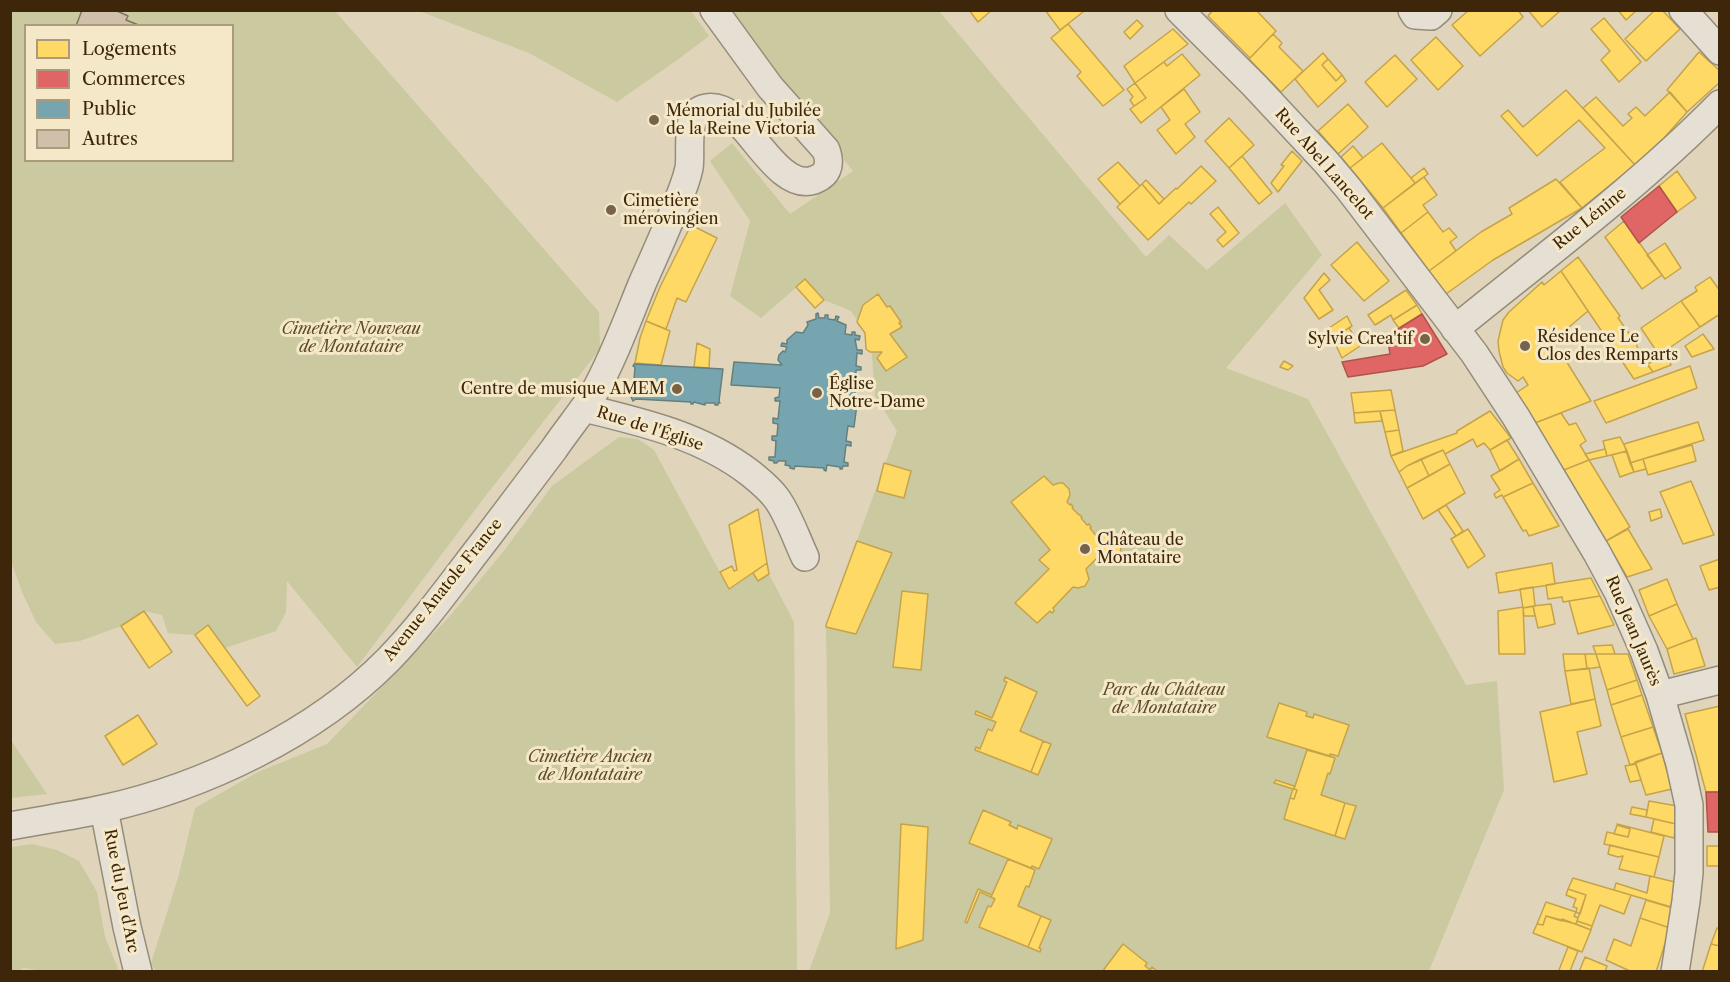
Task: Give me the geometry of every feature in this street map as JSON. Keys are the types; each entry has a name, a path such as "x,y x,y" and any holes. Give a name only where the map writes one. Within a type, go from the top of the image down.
{"street":[{"name":"Avenue Anatole France","path":"10,826 104,809 177,788 220,770 299,730 353,692 387,660 418,626 506,513 584,408 602,377 686,181 690,155 690,131 696,112 704,108 716,107 726,111 744,127 779,169 789,177 800,182 807,182 824,175 829,161 826,150 770,87 714,10"},
{"name":"Rue Abel Lancelot","path":"1179,10 1326,162 1455,328"},
{"path":"1412,10 1415,15 1431,16 1438,10"},
{"path":"1683,10 1719,51"},
{"name":"Rue Lénine","path":"1455,328 1635,183 1719,104"},
{"name":"Rue Jean Jaurès","path":"1455,328 1516,417 1597,553 1633,622 1660,695 1689,805 1689,873 1675,972"},
{"name":"Rue de l'Église","path":"584,408 672,432 719,452 738,464 777,498 805,557"},
{"path":"1660,695 1719,680"},
{"name":"Rue du Jeu d'Arc","path":"104,809 138,972"}],"green space":[{"name":"Cimetière Nouveau de Montataire","path":"11,11 335,11 599,312 600,349 357,667 287,581 286,612 276,631 225,648 208,625 195,635 168,633 162,615 144,611 121,626 80,641 55,644 36,622 12,564"},
{"path":"419,11 691,11 709,36 617,102 529,53"},
{"name":"Parc du Château de Montataire","path":"730,11 939,11 1146,257 1169,235 1207,270 1285,203 1322,255 1226,368 1308,399 1466,685 1497,681 1504,790 1429,971 809,971 830,913 826,625 897,431 875,396 871,342 851,311 824,300 805,280 761,318 730,296 750,221 710,161 732,143 790,214 853,171 770,68"},
{"name":"Cimetière Ancien de Montataire","path":"619,437 638,439 654,450 729,589 767,563 769,574 794,622 797,971 156,972 151,963 178,878 195,808 258,772 327,744 450,616 503,552 552,486"},
{"path":"11,740 47,794 11,798"},
{"path":"32,844 57,850 79,861 97,892 105,937 119,971 49,972 24,968 11,971 11,847"}],"building: Logements":[{"path":"969,10 992,10 978,22"},
{"path":"1045,10 1082,10 1083,12 1060,30"},
{"path":"1213,10 1256,10 1276,31 1250,58 1208,16"},
{"path":"1469,10 1518,10 1523,17 1480,56 1452,25"},
{"path":"1528,10 1561,10 1542,27"},
{"path":"1618,10 1637,10 1626,20"},
{"path":"1655,10 1662,10 1680,29 1646,61 1625,39"},
{"path":"1604,18 1641,62 1619,82 1601,60 1610,51 1591,29"},
{"path":"1137,20 1143,26 1130,39 1124,32"},
{"path":"1068,24 1124,90 1103,106 1077,76 1081,72 1051,38"},
{"path":"1173,29 1188,44 1135,83 1124,66"},
{"path":"1273,34 1282,43 1279,47 1303,71 1281,92 1249,59"},
{"path":"1436,37 1463,66 1438,90 1411,60"},
{"path":"1699,52 1720,71 1720,82 1687,112 1667,90"},
{"path":"1323,53 1328,59 1322,65 1336,81 1342,75 1346,81 1318,107 1295,79"},
{"path":"1182,54 1200,75 1141,123 1130,109 1146,98 1135,83 1164,62 1167,66"},
{"path":"1395,55 1417,79 1387,107 1365,82"},
{"path":"1328,59 1342,75 1336,81 1322,65"},
{"path":"1135,83 1146,98 1134,106 1130,100 1133,97 1127,89"},
{"path":"1184,89 1200,112 1185,124 1195,137 1176,154 1157,130 1170,120 1161,107"},
{"path":"1566,90 1635,165 1582,208 1560,182 1605,148 1579,120 1537,156 1501,116 1508,110 1523,127"},
{"path":"1670,92 1687,112 1635,165 1583,108 1596,97 1623,126 1632,118 1628,114 1636,107 1645,116"},
{"path":"1348,104 1368,127 1338,154 1318,131"},
{"path":"1229,118 1254,145 1229,168 1205,141"},
{"path":"1382,143 1415,183 1383,208 1350,168"},
{"path":"1353,146 1363,158 1350,168 1341,157"},
{"path":"1292,151 1302,161 1278,192 1271,183"},
{"path":"1242,156 1272,193 1259,204 1229,168"},
{"path":"1118,162 1140,186 1120,204 1098,179"},
{"path":"1201,166 1216,181 1191,204 1189,202 1148,240 1117,207 1142,184 1159,204"},
{"path":"1424,168 1428,174 1415,183 1411,178"},
{"path":"1677,171 1696,198 1677,212 1659,186"},
{"path":"1424,177 1437,195 1423,205 1428,212 1401,233 1383,208"},
{"path":"1556,179 1582,208 1493,260 1446,294 1429,271 1481,232 1512,214 1509,208"},
{"path":"1146,180 1164,199 1159,204 1142,184"},
{"path":"1218,207 1239,233 1223,247 1217,240 1226,232 1210,214"},
{"path":"1428,212 1443,232 1449,228 1457,237 1450,242 1456,251 1429,271 1401,233"},
{"path":"1624,221 1662,275 1642,289 1605,237"},
{"path":"691,225 717,238 686,302 677,298 666,329 646,321"},
{"path":"1357,242 1389,281 1364,301 1331,265"},
{"path":"1665,243 1681,268 1665,279 1647,255"},
{"path":"1578,257 1620,316 1618,318 1653,372 1634,379 1561,271"},
{"name":"Résidence Le Clos des Remparts","path":"1561,271 1588,311 1550,343 1556,352 1561,349 1560,351 1591,401 1535,423 1516,393 1528,385 1523,377 1518,381 1507,373 1503,367 1498,341 1503,320 1509,312 1542,282 1544,285"},
{"path":"1324,273 1330,280 1319,290 1333,310 1319,319 1304,298"},
{"path":"1710,277 1720,291 1720,314 1700,327 1681,301 1697,291 1695,287"},
{"path":"805,279 824,300 815,308 796,287"},
{"path":"1406,290 1417,305 1393,320 1391,315 1375,325 1368,315"},
{"path":"878,294 901,322 899,323 902,327 890,334 907,357 886,371 877,358 882,352 870,352 866,349 865,333 857,322 863,305"},
{"path":"1681,301 1700,327 1659,355 1641,328"},
{"path":"1417,305 1422,314 1399,328 1393,320"},
{"path":"1347,316 1352,326 1335,337 1329,328"},
{"path":"646,321 670,331 661,365 635,363"},
{"path":"1349,328 1360,346 1342,358 1333,339"},
{"path":"1703,334 1714,349 1692,357 1685,346"},
{"path":"697,343 710,349 709,368 694,367"},
{"path":"1663,358 1665,361 1669,359 1671,365 1653,372 1647,364"},
{"path":"1284,361 1293,366 1288,370 1280,367"},
{"path":"1690,366 1697,388 1606,423 1594,401"},
{"path":"1391,390 1395,410 1354,413 1351,393"},
{"path":"1395,410 1399,430 1385,432 1380,411"},
{"path":"1380,411 1382,421 1355,423 1354,413"},
{"path":"1490,411 1511,438 1490,450 1484,443 1477,447 1473,439 1445,454 1443,450 1399,472 1391,456 1457,433"},
{"path":"1561,413 1569,425 1576,423 1586,441 1580,445 1589,460 1564,470 1535,423"},
{"path":"1698,422 1704,440 1630,463 1624,444"},
{"path":"1399,430 1403,451 1391,456 1385,432"},
{"path":"1620,437 1627,451 1607,456 1603,441"},
{"path":"1507,440 1519,459 1500,471 1490,450"},
{"path":"1692,445 1696,461 1648,475 1643,459"},
{"path":"1605,449 1607,456 1589,460 1585,454"},
{"path":"1443,450 1450,464 1429,476 1421,459"},
{"path":"1627,451 1634,472 1620,477 1612,455"},
{"path":"1421,459 1429,476 1407,488 1399,472"},
{"path":"1519,459 1533,483 1496,498 1494,494 1500,490 1491,476"},
{"path":"1643,459 1646,469 1634,472 1630,463"},
{"path":"1589,460 1630,527 1606,541 1564,470"},
{"path":"884,463 911,471 904,498 877,491"},
{"path":"1450,464 1465,493 1423,519 1407,488"},
{"name":"Château de Montataire","path":"1044,476 1053,485 1063,483 1069,489 1070,495 1067,502 1087,525 1089,524 1097,537 1105,532 1113,532 1122,544 1120,553 1111,560 1104,560 1099,556 1086,569 1089,579 1085,586 1073,587 1053,608 1052,613 1050,611 1037,623 1015,603 1049,569 1039,560 1050,550 1011,502"},
{"path":"1691,481 1714,535 1683,544 1660,492"},
{"path":"1533,483 1559,526 1529,536 1526,530 1523,531 1503,497"},
{"path":"1446,505 1463,531 1456,536 1438,510"},
{"path":"758,509 767,563 729,589 720,572 732,566 734,571 737,570 729,525"},
{"path":"1660,509 1662,517 1651,521 1649,512"},
{"path":"1468,529 1485,556 1468,568 1451,539"},
{"path":"1628,529 1652,569 1627,577 1606,541"},
{"path":"857,541 892,553 856,634 826,627 826,625"},
{"path":"1720,559 1720,587 1709,590 1700,566"},
{"path":"767,563 769,574 758,581 753,573"},
{"path":"1552,563 1555,584 1499,593 1496,573"},
{"path":"1591,578 1600,596 1563,602 1562,597 1548,599 1546,585"},
{"path":"1667,579 1677,604 1649,616 1639,590"},
{"path":"1533,587 1535,606 1523,608 1520,589"},
{"path":"902,591 928,594 921,670 893,667"},
{"path":"1600,596 1614,625 1578,634 1569,601"},
{"path":"1551,604 1555,624 1538,628 1533,606"},
{"path":"1677,604 1693,639 1667,649 1649,616"},
{"path":"1533,606 1535,616 1524,616 1523,608"},
{"path":"1523,607 1525,654 1499,654 1498,611"},
{"path":"144,611 172,652 149,668 121,626"},
{"path":"208,625 260,696 247,706 195,635"},
{"path":"1696,638 1705,666 1674,674 1667,649"},
{"path":"1612,645 1615,654 1596,654 1593,646"},
{"path":"1563,654 1585,654 1587,669 1565,671"},
{"path":"1585,654 1596,654 1600,667 1587,669"},
{"path":"1596,654 1628,654 1637,680 1607,690"},
{"path":"1589,668 1595,699 1571,704 1565,671"},
{"path":"1005,677 1037,692 1020,731 1043,741 1031,772 975,750 976,747 980,749 988,729 992,731 996,722 975,714 976,711 992,718 1007,682 1004,681"},
{"path":"1637,680 1642,695 1611,705 1607,690"},
{"path":"1642,695 1653,727 1621,737 1611,705"},
{"path":"1595,699 1601,726 1577,732 1587,774 1554,782 1540,712"},
{"path":"1279,703 1307,712 1306,716 1313,718 1314,714 1349,725 1338,756 1330,754 1330,756 1267,737"},
{"path":"1720,706 1720,792 1706,792 1685,714"},
{"path":"138,715 157,744 123,765 105,736"},
{"path":"1653,727 1662,753 1630,765 1621,737"},
{"path":"1043,741 1051,744 1038,775 1031,772"},
{"path":"1307,750 1335,758 1321,795 1345,803 1335,836 1284,819 1290,798 1294,799 1297,790 1294,789"},
{"path":"1662,753 1672,789 1646,795 1635,762"},
{"path":"1636,764 1641,780 1630,782 1625,766"},
{"path":"1276,780 1294,786 1297,790 1294,799 1290,798 1293,789 1274,783"},
{"path":"1649,801 1677,806 1676,824 1646,817"},
{"path":"1345,803 1356,806 1345,839 1335,836"},
{"path":"1632,807 1647,810 1646,817 1630,814"},
{"path":"983,810 1011,822 1009,825 1017,829 1018,825 1052,839 1039,869 1032,866 1031,868 969,843"},
{"path":"1654,819 1676,824 1674,838 1651,832"},
{"path":"901,824 928,827 923,940 896,949"},
{"path":"1617,824 1664,836 1659,857 1604,844 1607,832 1628,837 1630,829"},
{"path":"1617,825 1630,829 1628,837 1614,834"},
{"path":"1610,845 1659,857 1654,877 1619,869 1623,856 1608,854"},
{"path":"1707,846 1720,846 1720,866 1707,866"},
{"path":"1008,859 1035,870 1029,887 1026,886 1018,906 1041,916 1028,947 979,927 988,906 991,907 995,899 991,897"},
{"path":"1650,876 1675,882 1671,907 1614,890 1616,883 1647,893"},
{"path":"1573,878 1631,895 1624,914 1600,905 1592,926 1577,921 1586,895 1568,889"},
{"path":"978,889 992,895 991,897 980,892 967,923 965,922"},
{"path":"1568,889 1586,895 1580,914 1576,912 1577,908 1573,907 1576,899 1566,895"},
{"path":"1646,900 1676,909 1670,928 1640,918"},
{"path":"1546,902 1576,912 1574,916 1578,918 1576,924 1546,916 1543,925 1537,924"},
{"path":"1041,916 1051,920 1039,948 1040,952 1028,947"},
{"path":"1546,916 1562,921 1562,919 1591,930 1582,952 1533,933 1537,924 1543,925"},
{"path":"1640,918 1670,928 1656,972 1632,972 1606,960 1614,939 1631,946"},
{"path":"1577,921 1592,926 1591,930 1576,924"},
{"path":"1717,928 1720,929 1720,946 1711,944"},
{"path":"1123,944 1147,963 1145,966 1150,970 1152,967 1158,972 1102,972"},
{"path":"1711,944 1720,946 1720,972 1702,972"},
{"path":"1568,947 1578,951 1570,971 1561,972 1559,970"},
{"path":"1585,957 1607,966 1605,972 1579,972"}],"building: Commerces":[{"path":"1659,186 1677,212 1639,243 1621,217"},
{"path":"1422,314 1447,354 1423,366 1348,377 1342,362 1390,354 1387,336"},
{"path":"1706,792 1720,792 1720,832 1708,832"}],"building: Public":[{"name":"Église Notre-Dame","path":"818,313 819,318 825,318 825,315 828,315 828,319 835,320 836,316 839,317 837,321 846,325 845,334 852,335 852,332 855,332 855,335 860,336 859,340 855,339 857,350 862,350 862,354 857,353 856,366 861,367 861,370 856,370 856,381 861,382 861,385 856,385 854,403 857,404 854,427 848,426 846,441 851,442 851,446 846,445 844,462 848,463 848,466 840,469 840,467 827,465 826,471 824,468 795,466 794,469 785,465 786,461 774,463 769,460 769,457 775,457 776,441 772,440 772,436 777,436 778,424 773,423 773,418 778,419 780,401 775,401 775,398 779,397 780,388 731,385 734,362 782,365 778,360 779,355 785,352 787,347 781,346 782,343 787,344 787,340 796,332 803,333 808,325 807,322 816,319"},
{"name":"Centre de musique AMEM","path":"634,364 723,369 720,403 715,405 715,403 705,403 705,405 694,402 691,404 691,402 636,399 633,401 631,397 633,395"}],"building: Autres":[{"path":"82,10 115,10 128,16 126,20 136,24 77,24"}],"place":[{"name":"Mémorial du Jubilée de la Reine Victoria","path":"654,120"},
{"name":"Cimetière mérovingien","path":"611,210"},
{"name":"Sylvie Crea'tif","path":"1425,339"},
{"name":"Résidence Le Clos des Remparts","path":"1525,346"},
{"name":"Centre de musique AMEM","path":"677,389"},
{"name":"Église Notre-Dame","path":"817,393"},
{"name":"Château de Montataire","path":"1085,549"}]}
